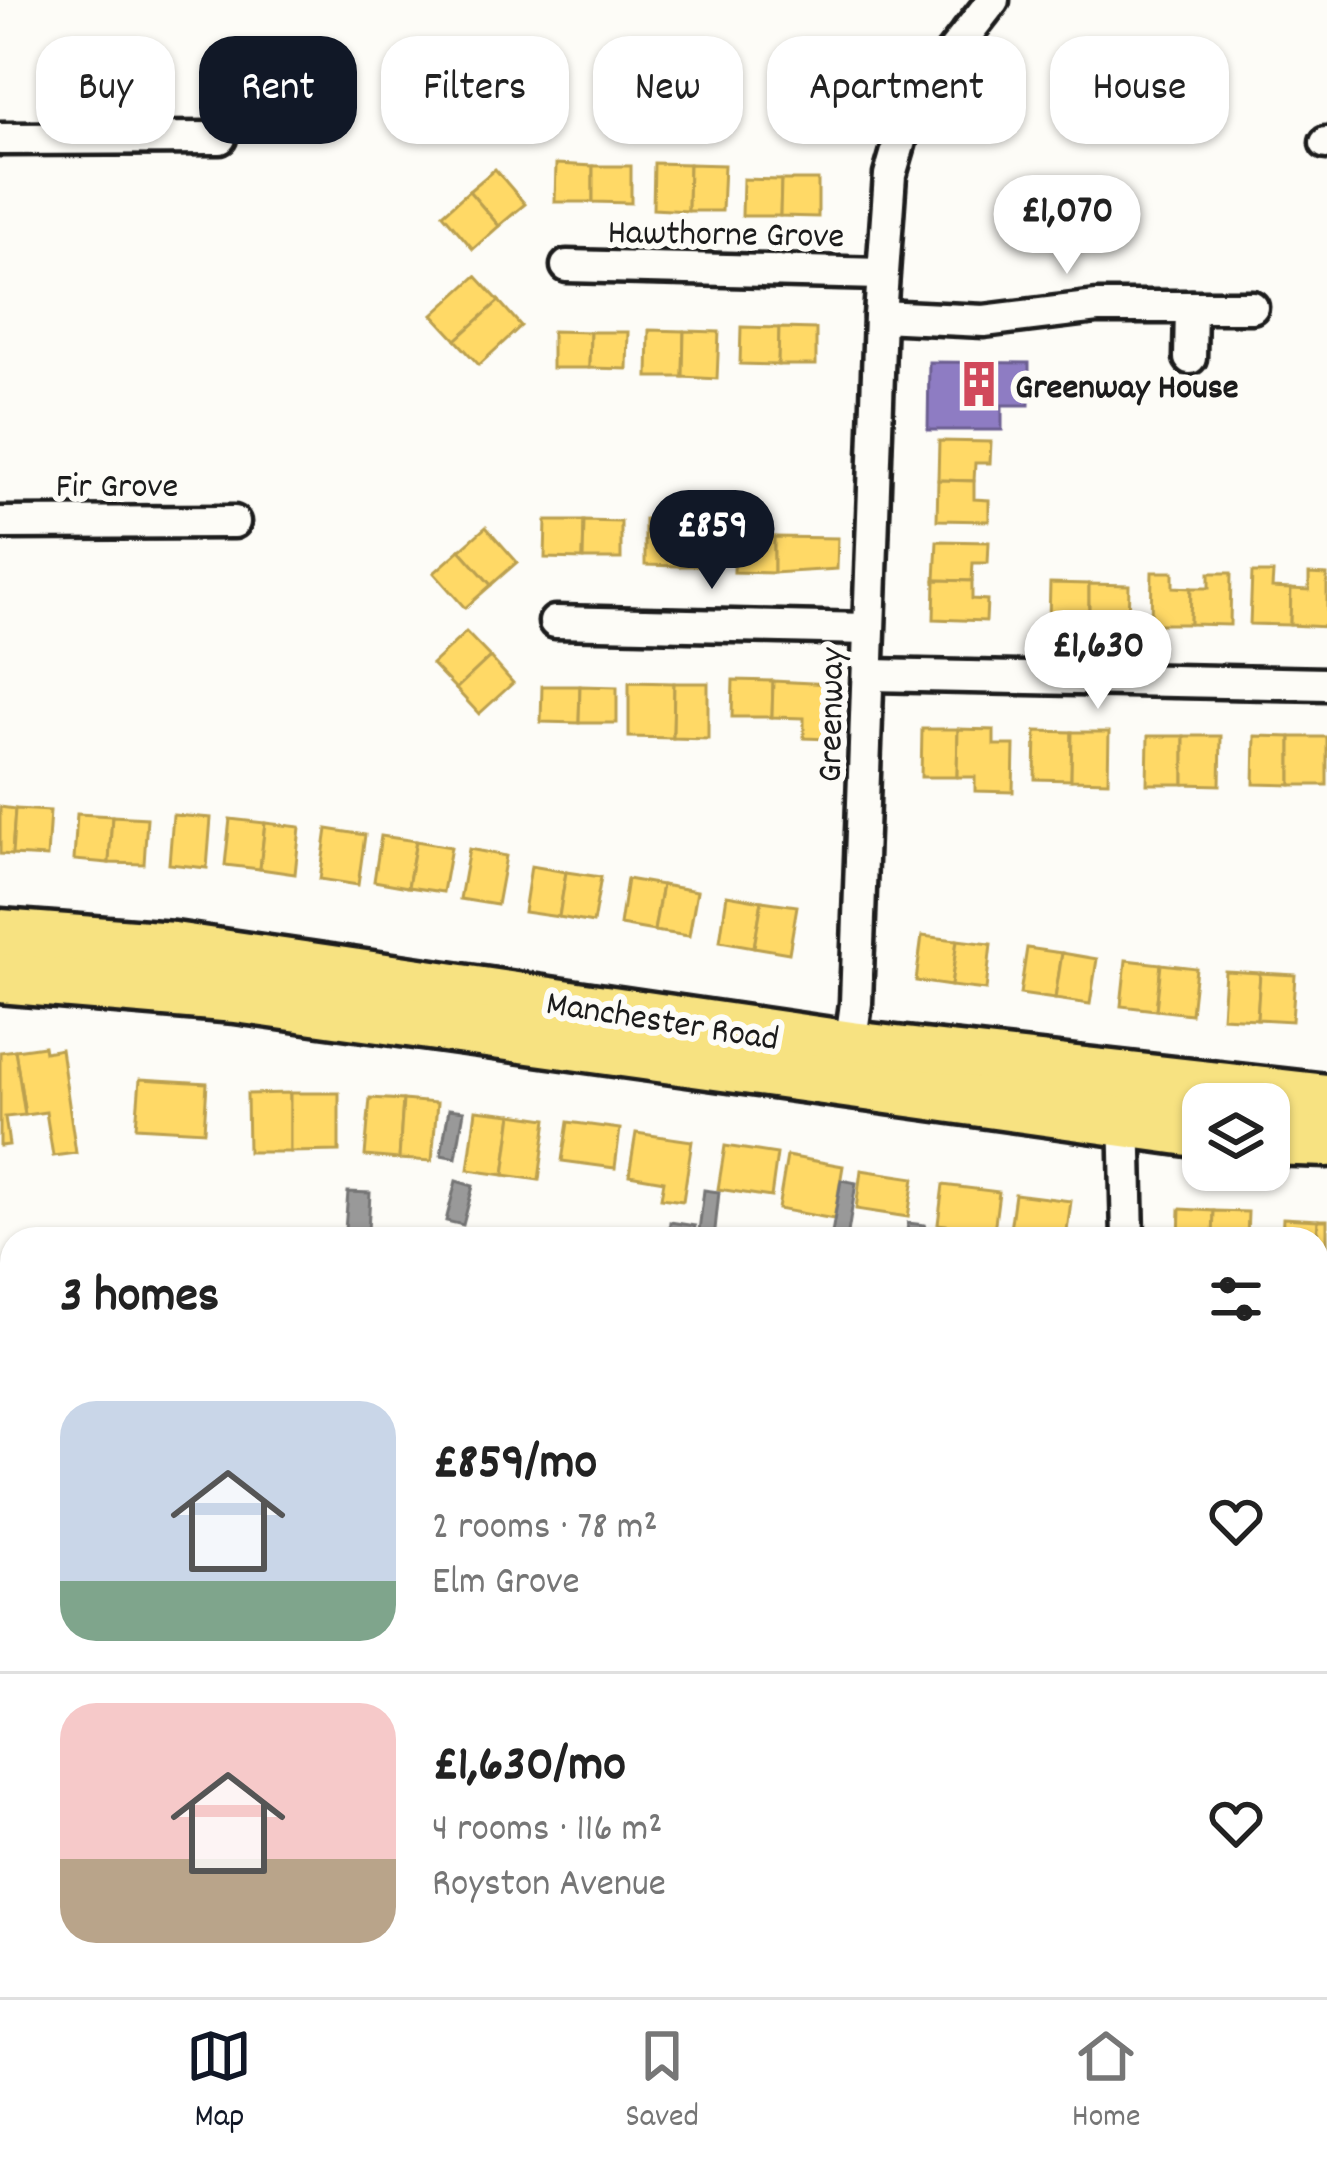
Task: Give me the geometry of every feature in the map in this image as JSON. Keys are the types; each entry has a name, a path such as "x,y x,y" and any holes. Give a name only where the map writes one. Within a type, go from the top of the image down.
{"main road":[{"name":"Manchester Road","path":"0,934 173,947 847,1066"},
{"name":"Manchester Road","path":"0,978 236,998 1126,1102 1327,1099"},
{"name":"Manchester Road","path":"1126,1102 1182,1125"},
{"path":"1290,1140 1327,1142"}],"street":[{"name":"Greenway","path":"847,1066 870,675 880,316 890,176 910,107 993,0"},
{"path":"0,139 199,138"},
{"name":"Hawthorne Grove","path":"567,266 882,274"},
{"path":"880,316 984,321 1096,307 1252,307"},
{"path":"1190,358 1191,307"},
{"name":"Fir Grove","path":"0,523 234,522"},
{"path":"555,622 868,629"},
{"path":"870,675 1327,684"},
{"path":"1126,1102 1128,1227"}],"building: Homes":[{"path":"654,163 689,164 688,211 653,209"},
{"path":"556,164 593,166 593,202 555,202"},
{"path":"689,164 724,165 722,211 688,211"},
{"path":"593,166 631,166 631,203 593,202"},
{"path":"495,169 525,204 499,226 469,191"},
{"path":"743,179 781,180 780,216 742,216"},
{"path":"781,180 818,180 818,217 780,216"},
{"path":"469,191 499,226 473,249 443,214"},
{"path":"476,276 499,301 456,340 433,315"},
{"path":"499,301 521,326 479,365 456,340"},
{"path":"741,327 779,328 778,365 740,364"},
{"path":"779,328 816,329 816,365 778,365"},
{"path":"649,330 684,331 683,377 648,377"},
{"path":"552,331 590,332 589,368 552,368"},
{"path":"684,331 719,332 717,379 683,377"},
{"path":"590,332 628,332 627,369 589,368"},
{"path":"939,441 991,442 990,463 975,463 974,481 938,480"},
{"path":"938,480 974,481 974,499 989,500 989,521 937,520"},
{"path":"645,519 680,519 679,566 645,565"},
{"path":"680,519 714,520 714,566 679,566"},
{"path":"546,521 584,521 583,559 545,558"},
{"path":"584,521 621,522 621,559 583,559"},
{"path":"486,527 517,562 491,585 460,550"},
{"path":"735,536 774,537 774,573 734,572"},
{"path":"774,537 838,538 837,569 774,573"},
{"path":"937,541 989,542 988,563 973,563 972,581 935,580"},
{"path":"460,550 491,585 465,608 434,573"},
{"path":"1152,572 1173,572 1173,587 1191,588 1190,624 1151,624"},
{"path":"1209,573 1231,573 1230,625 1190,624 1191,588 1209,588"},
{"path":"1252,573 1273,573 1272,588 1291,589 1290,625 1250,624"},
{"path":"1309,574 1327,575 1327,627 1290,625 1291,589 1309,590"},
{"path":"935,580 972,581 972,599 987,600 986,621 934,619"},
{"path":"1050,583 1089,584 1089,621 1049,620"},
{"path":"1089,584 1129,585 1128,621 1089,621"},
{"path":"466,632 490,657 456,689 432,664"},
{"path":"490,657 513,683 479,714 456,689"},
{"path":"733,680 773,681 772,717 732,717"},
{"path":"773,681 830,684 829,739 804,738 804,718 772,717"},
{"path":"629,682 674,683 673,738 629,737"},
{"path":"674,683 708,683 708,739 673,738"},
{"path":"542,686 580,686 579,723 541,722"},
{"path":"580,686 617,687 617,723 579,723"},
{"path":"922,729 958,729 957,777 921,777"},
{"path":"958,729 994,730 994,745 1014,745 1013,792 975,791 975,777 957,777"},
{"path":"1036,731 1072,732 1071,780 1035,779"},
{"path":"1072,732 1109,732 1108,781 1071,780"},
{"path":"1148,736 1184,736 1184,784 1147,784"},
{"path":"1184,736 1221,736 1220,785 1184,784"},
{"path":"1255,736 1291,737 1291,785 1254,784"},
{"path":"1291,737 1327,737 1327,785 1291,785"},
{"path":"0,807 15,809 12,855 0,854"},
{"path":"15,809 50,811 47,857 12,855"},
{"path":"77,814 112,816 109,863 74,860"},
{"path":"173,815 211,818 207,868 169,864"},
{"path":"112,816 147,818 144,864 109,863"},
{"path":"230,819 265,823 260,869 225,865"},
{"path":"265,823 300,827 295,874 260,869"},
{"path":"327,829 365,835 358,885 320,879"},
{"path":"381,836 416,841 408,887 374,881"},
{"path":"416,841 451,847 443,892 408,887"},
{"path":"469,849 506,856 497,905 460,899"},
{"path":"531,866 566,872 559,917 524,912"},
{"path":"566,872 601,877 593,923 559,917"},
{"path":"627,879 662,885 654,931 620,925"},
{"path":"662,885 697,891 689,936 654,931"},
{"path":"727,895 762,901 754,947 720,941"},
{"path":"762,901 797,906 789,953 754,947"},
{"path":"922,936 957,940 951,986 916,981"},
{"path":"957,940 991,944 986,990 951,986"},
{"path":"1027,948 1062,953 1055,999 1020,994"},
{"path":"1062,953 1097,959 1090,1004 1055,999"},
{"path":"1126,960 1161,964 1156,1010 1121,1006"},
{"path":"1161,964 1196,968 1191,1014 1156,1010"},
{"path":"1225,971 1260,973 1257,1019 1222,1017"},
{"path":"1260,973 1295,975 1292,1021 1257,1019"},
{"path":"44,1046 45,1052 61,1049 76,1153 53,1156 46,1112 25,1115 15,1050"},
{"path":"15,1050 25,1115 5,1117 9,1145 0,1146 0,1052"},
{"path":"140,1079 207,1083 204,1131 136,1127"},
{"path":"290,1093 290,1152 248,1152 247,1094"},
{"path":"290,1093 339,1093 339,1151 290,1152"},
{"path":"370,1098 403,1100 399,1159 365,1156"},
{"path":"403,1100 437,1103 432,1161 399,1159"},
{"path":"476,1110 512,1114 504,1175 468,1170"},
{"path":"512,1114 547,1119 539,1180 504,1175"},
{"path":"568,1122 620,1129 615,1168 562,1161"},
{"path":"636,1133 692,1141 683,1201 661,1198 664,1181 629,1175"},
{"path":"725,1146 777,1154 771,1197 718,1189"},
{"path":"787,1156 843,1166 834,1219 778,1209"},
{"path":"861,1170 914,1178 908,1217 856,1209"},
{"path":"943,1185 999,1192 995,1227 938,1224"},
{"path":"1015,1194 1071,1201 1068,1227 1010,1227"},
{"path":"1180,1209 1214,1211 1213,1227 1179,1227"},
{"path":"1214,1211 1248,1212 1247,1227 1213,1227"},
{"path":"1283,1218 1318,1220 1318,1227 1283,1227"}],"building: Offices":[{"name":"Greenway House","path":"929,362 1029,363 1029,405 1002,405 1002,430 928,430"}],"building: Industry":[{"path":"449,1109 464,1111 456,1158 441,1155"},
{"path":"841,1180 856,1183 849,1227 833,1227"},
{"path":"456,1181 473,1186 463,1225 446,1221"},
{"path":"704,1190 719,1192 715,1227 699,1227"},
{"path":"348,1192 370,1193 368,1227 345,1227"}],"place":[{"name":"Greenway House","path":"979,384"}]}
